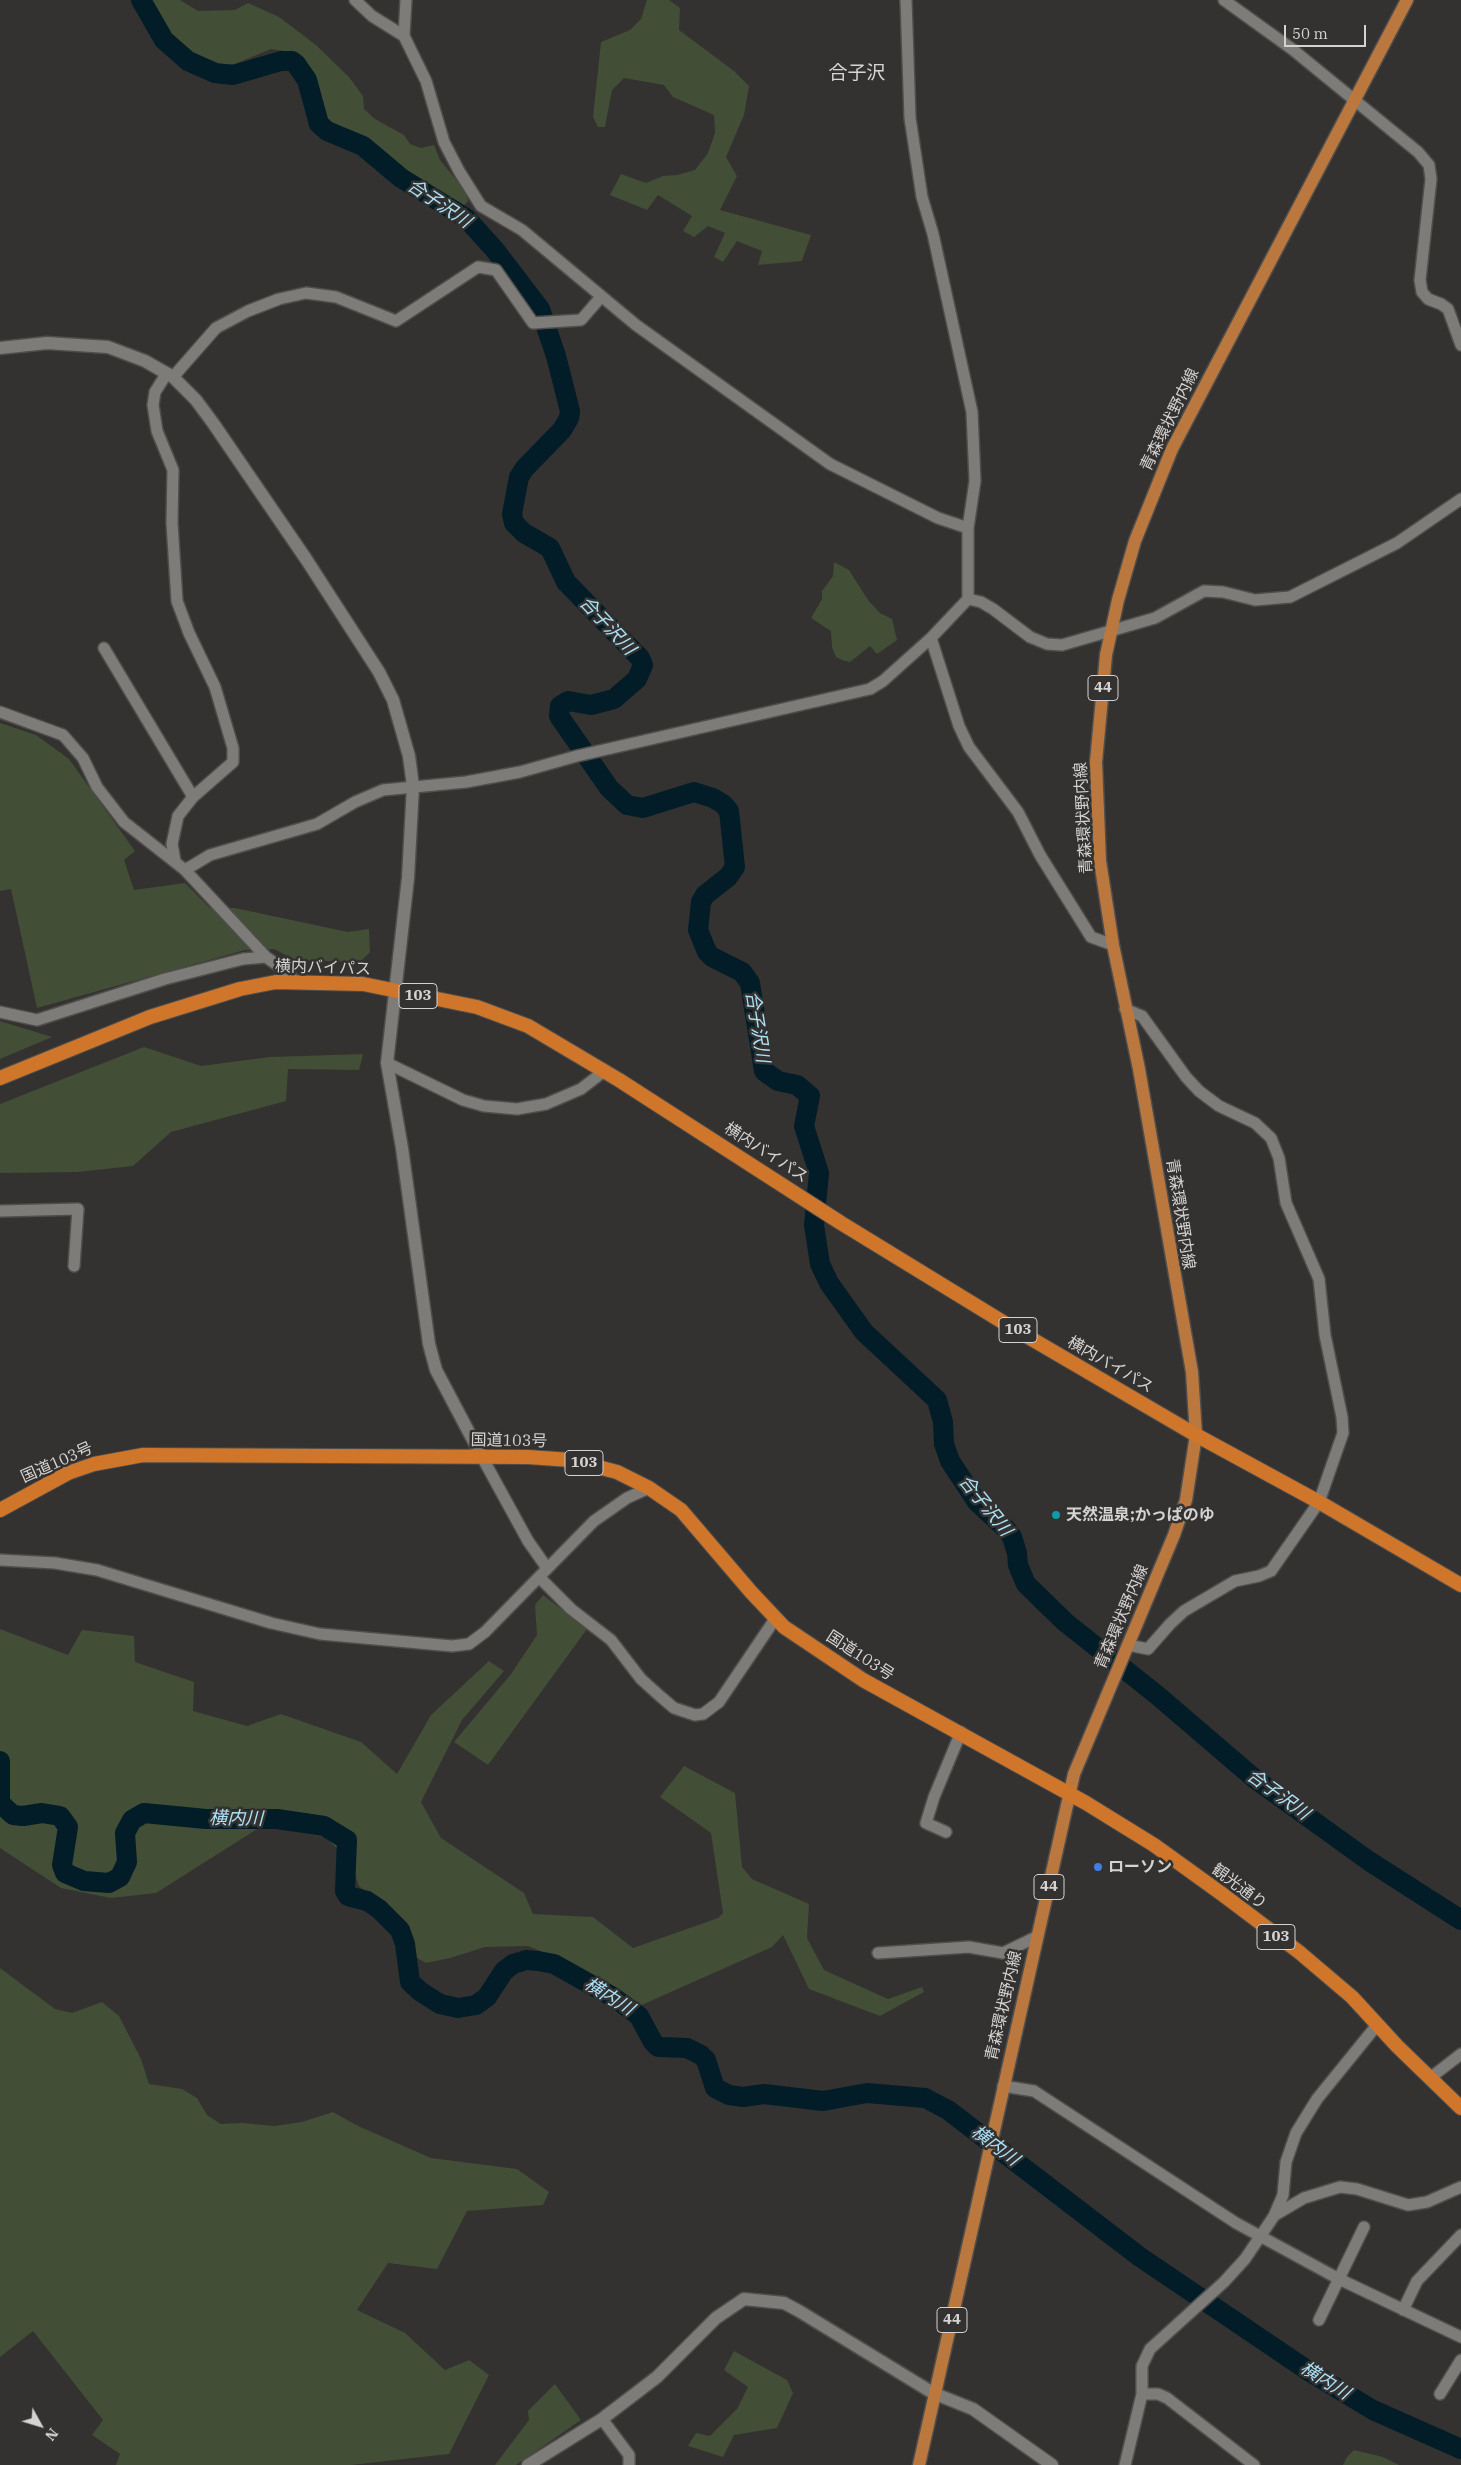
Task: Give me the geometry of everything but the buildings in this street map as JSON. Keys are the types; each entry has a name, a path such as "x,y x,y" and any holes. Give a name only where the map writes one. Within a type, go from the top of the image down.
{"highway":[{"name":"横内バイパス","path":"0,1078 150,1017 240,988 276,982 296,984 363,984 477,1007 528,1026 1014,1328 1196,1435 1319,1502 1461,1585"},
{"name":"国道103号","path":"0,1510 68,1473 113,1459 143,1455 528,1456 570,1460 617,1472 649,1488 681,1510 775,1619 863,1680 1070,1793"},
{"name":"観光通り","path":"1070,1793 1154,1845 1299,1952 1352,1997 1377,2025 1461,2108"}],"main road":[{"name":"青森環状野内線","path":"919,2465 933,2394 963,2270 998,2106 1074,1774 1174,1535 1186,1500 1196,1435 1192,1372 1139,1069 1113,946 1100,861 1096,771 1106,655 1118,600 1135,541 1172,448 1407,0"}],"street":[{"path":"354,0 372,16 404,36"},
{"path":"406,0 404,36 426,81 444,142 459,171 481,206 522,230 601,297 688,363 830,464 922,511 968,528"},
{"path":"185,870 210,855 317,824 355,802 383,790 466,782 520,772 577,756 870,689 883,681 931,638 968,599 968,528 975,481 972,412 936,244 922,197 910,118 906,0"},
{"path":"1224,0 1292,49 1418,152 1429,165 1431,179 1420,280 1422,292 1428,299 1448,309 1461,345"},
{"path":"175,861 172,844 178,816 193,797 234,762 233,748 214,687 189,633 177,601 172,523 173,470 157,431 153,405 155,392 216,328 248,311 278,299 306,293 336,297 396,321 478,267 496,270 533,323 537,324 582,320 601,297"},
{"path":"0,348 47,343 108,347 146,361 170,375 196,400 213,423 379,672 401,722 409,756 413,786 408,878 387,1063 402,1148 429,1344 436,1370 528,1540 543,1572 572,1609 611,1640 641,1679 661,1698 674,1708 695,1715 703,1714 719,1702 775,1619"},
{"path":"968,599 980,602 993,609 1030,637 1047,644 1062,645 1155,618 1204,591 1223,592 1255,600 1290,597 1397,543 1461,498"},
{"path":"931,638 959,726 969,747 1018,812 1040,855 1091,937 1113,946"},
{"path":"104,648 193,797"},
{"path":"0,712 63,735 83,758 97,787 124,822 185,870 266,957 286,972 296,984"},
{"path":"0,1012 37,1020 165,979 243,959 266,957"},
{"path":"1125,1008 1142,1016 1186,1077 1199,1091 1219,1106 1255,1123 1271,1138 1279,1158 1286,1203 1319,1278 1325,1335 1342,1417 1343,1433 1319,1502 1270,1571 1259,1576 1235,1581 1184,1611 1148,1649 1126,1648"},
{"path":"387,1063 463,1100 484,1106 517,1109 546,1104 581,1089 603,1072"},
{"path":"0,1211 78,1209 74,1266"},
{"path":"0,1560 55,1563 98,1570 271,1623 320,1634 452,1646 469,1644 485,1632 594,1521 627,1498 649,1488"},
{"path":"946,1832 926,1823 934,1797 961,1732"},
{"path":"878,1953 969,1947 1003,1953 1036,1937"},
{"path":"1125,2465 1142,2394 1142,2366 1150,2349 1224,2282 1245,2259 1274,2216 1283,2195 1286,2162 1296,2133 1317,2099 1377,2025"},
{"path":"1430,2078 1461,2054"},
{"path":"1003,2086 1034,2091 1204,2204 1259,2236 1340,2279 1461,2337"},
{"path":"1274,2216 1304,2198 1340,2187 1357,2189 1408,2205 1427,2202 1461,2187"},
{"path":"1319,2320 1364,2227"},
{"path":"1403,2310 1417,2281 1461,2235"},
{"path":"528,2465 602,2419 657,2377 716,2318 744,2299 784,2303 933,2394 973,2409 1052,2465"},
{"path":"1440,2394 1461,2360"},
{"path":"1142,2394 1158,2394 1167,2398 1254,2465"},
{"path":"602,2419 629,2455 629,2465"}],"green space":[{"path":"147,0 180,0 198,11 235,10 248,3 279,17 316,45 349,77 363,96 364,109 375,119 404,135 410,144 421,148 434,145 440,160 466,192 468,201 463,206 443,196 356,139 332,131 320,115 315,80 296,53 271,49 235,64 215,65 196,56 166,33"},
{"path":"647,0 669,0 680,8 679,30 734,71 749,86 744,115 726,157 737,176 720,210 811,235 802,261 758,265 762,251 737,241 723,262 714,257 725,233 708,226 694,237 683,231 692,216 658,195 647,210 610,195 621,174 646,183 663,176 677,175 695,170 708,153 715,133 714,115 673,97 664,85 624,78 612,90 605,127 598,127 593,117 601,42 630,30 641,19"},
{"path":"834,562 849,570 868,600 880,613 892,619 897,640 877,654 870,646 850,662 836,657 832,647 831,631 811,618 822,599 822,591 833,576"},
{"path":"0,723 36,735 69,759 135,851 124,860 134,890 185,883 210,908 235,908 348,932 369,929 370,952 360,962 295,960 274,949 245,950 37,1008 11,889 0,891"},
{"path":"0,1021 52,1037 0,1059"},
{"path":"144,1047 201,1066 270,1057 363,1054 359,1070 288,1069 286,1101 171,1132 133,1166 77,1172 0,1173 0,1104"},
{"path":"543,1595 587,1629 488,1765 454,1742 511,1674 537,1635 535,1605"},
{"path":"0,1629 68,1655 82,1630 134,1636 135,1662 194,1682 193,1711 247,1726 281,1714 361,1742 397,1774 431,1715 489,1661 504,1671 462,1720 421,1802 441,1838 524,1893 533,1914 593,1917 633,1948 718,1918 723,1913 711,1833 660,1797 684,1766 735,1793 742,1867 752,1879 809,1904 807,1938 824,1970 888,1999 922,1987 924,1992 880,2016 809,1989 783,1935 772,1947 637,2007 619,1989 576,1966 528,1946 485,1947 426,1963 414,1956 411,1933 359,1886 350,1860 325,1837 262,1826 156,1893 111,1898 61,1888 0,1848"},
{"path":"0,1968 55,2009 72,2013 102,2002 119,2016 141,2059 149,2084 182,2089 197,2098 207,2115 221,2124 243,2123 274,2126 302,2122 333,2112 358,2126 431,2158 517,2169 549,2192 543,2205 467,2211 437,2269 388,2263 357,2310 405,2333 445,2370 469,2360 489,2375 449,2454 351,2465 116,2465 120,2454 92,2435 103,2420 33,2331 0,2357"},
{"path":"734,2351 787,2380 793,2393 777,2428 734,2435 723,2457 688,2446 696,2433 710,2436 737,2409 748,2387 724,2370"},
{"path":"555,2384 581,2420 516,2465 495,2465 529,2420 528,2411"},
{"path":"1354,2450 1383,2457 1399,2465 1343,2465 1347,2457"}],"waterway":[{"name":"合子沢川","path":"141,0 164,40 188,61 215,73 233,75 281,61 292,61 296,64 307,80 319,124 327,131 363,146 401,178 466,218 495,250 540,309 556,356 570,411 569,418 562,430 525,468 519,477 512,514 514,523 524,533 550,548 566,582 640,658 643,665 637,679 614,699 591,705 568,701 560,706 559,716 609,788 627,805 643,808 694,792 713,798 723,804 729,811 735,867 728,877 705,895 701,902 698,930 707,952 712,957 742,972 750,983 764,1071 778,1081 797,1085 810,1096 804,1126 819,1173 814,1225 820,1264 829,1283 864,1332 937,1400 943,1422 944,1444 950,1461 977,1502 1012,1537 1017,1553 1018,1565 1026,1584 1065,1622 1157,1695 1255,1779 1369,1861 1461,1920"},
{"name":"横内川","path":"0,1761 0,1803 13,1815 23,1816 42,1813 60,1816 68,1827 62,1865 65,1873 84,1881 109,1883 120,1877 127,1862 125,1833 132,1820 144,1813 206,1819 277,1819 324,1826 347,1840 345,1891 348,1896 367,1901 379,1909 400,1930 405,1944 410,1982 421,1992 440,2004 458,2008 476,2005 487,1997 504,1971 513,1964 526,1960 554,1964 613,1997 639,2016 653,2042 658,2047 687,2048 701,2055 706,2060 715,2088 729,2095 743,2097 764,2094 823,2101 867,2093 925,2098 948,2110 1140,2257 1310,2372 1373,2410 1461,2449"}],"place":[{"name":"天然温泉;かっぱのゆ","path":"1056,1515"},
{"name":"ローソン","path":"1098,1867"}],"district":[{"name":"合子沢","path":"857,74"}]}
